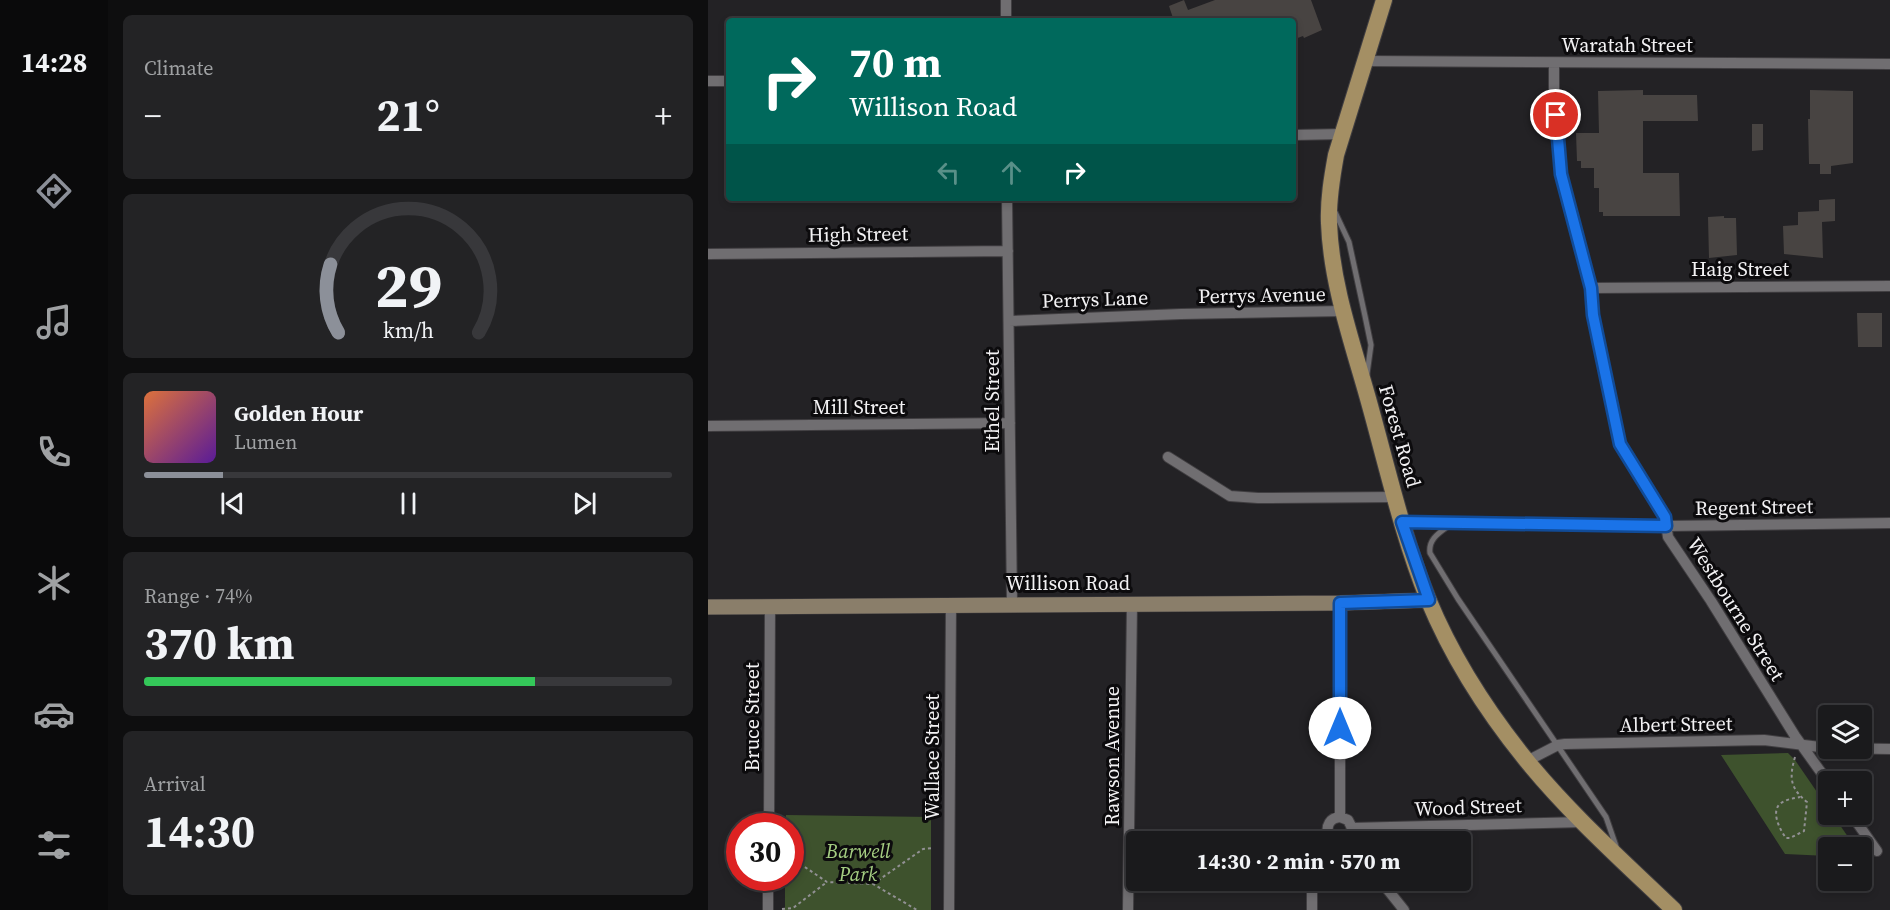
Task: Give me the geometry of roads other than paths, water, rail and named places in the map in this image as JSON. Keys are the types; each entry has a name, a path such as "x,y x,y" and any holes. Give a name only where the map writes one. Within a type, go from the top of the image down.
{"main road":[{"name":"Forest Road","path":"1384,0 1334,165 1330,199 1330,242 1344,311 1402,522 1429,600 1446,636 1480,696 1527,761 1584,822 1674,910"},
{"name":"Willison Road","path":"708,607 1340,603 1429,600"}],"street":[{"path":"1006,0 1006,18"},
{"name":"Waratah Street","path":"1365,61 1890,64"},
{"name":"Westbourne Street","path":"1554,63 1554,96 1561,174 1591,288 1593,315 1620,444 1665,517 1668,537 1800,744 1820,771"},
{"path":"708,81 726,81"},
{"path":"1296,135 1342,134"},
{"name":"Ethel Street","path":"1007,201 1012,604"},
{"name":"High Street","path":"708,254 1008,251"},
{"name":"Haig Street","path":"1591,288 1890,286"},
{"name":"Perrys Avenue","path":"1181,314 1344,311"},
{"name":"Perrys Lane","path":"1009,321 1181,314"},
{"name":"Mill Street","path":"708,426 1010,423"},
{"path":"1168,457 1230,496 1258,498 1396,497"},
{"name":"Regent Street","path":"1402,522 1666,526 1890,523"},
{"name":"Rawson Avenue","path":"1128,910 1132,603"},
{"path":"1340,603 1340,817"},
{"name":"Wallace Street","path":"949,910 951,604"},
{"name":"Bruce Street","path":"769,813 770,607"},
{"name":"Albert Street","path":"1527,761 1558,745 1764,740 1818,746"},
{"name":"Albert Street","path":"1872,749 1890,749"},
{"path":"1332,831 1327,826 1329,822 1340,817 1348,820 1351,831"},
{"name":"Wood Street","path":"1352,828 1584,822"},
{"path":"1859,825 1877,851"},
{"path":"768,891 768,910"},
{"path":"1312,891 1312,910"},
{"path":"1389,891 1404,910"}],"lane":[{"path":"1330,199 1349,242 1371,345 1366,390"},
{"path":"1452,524 1432,540 1430,553 1457,598 1606,817 1619,856"}],"park label":[{"name":"Barwell Park","path":"858,862"}]}
